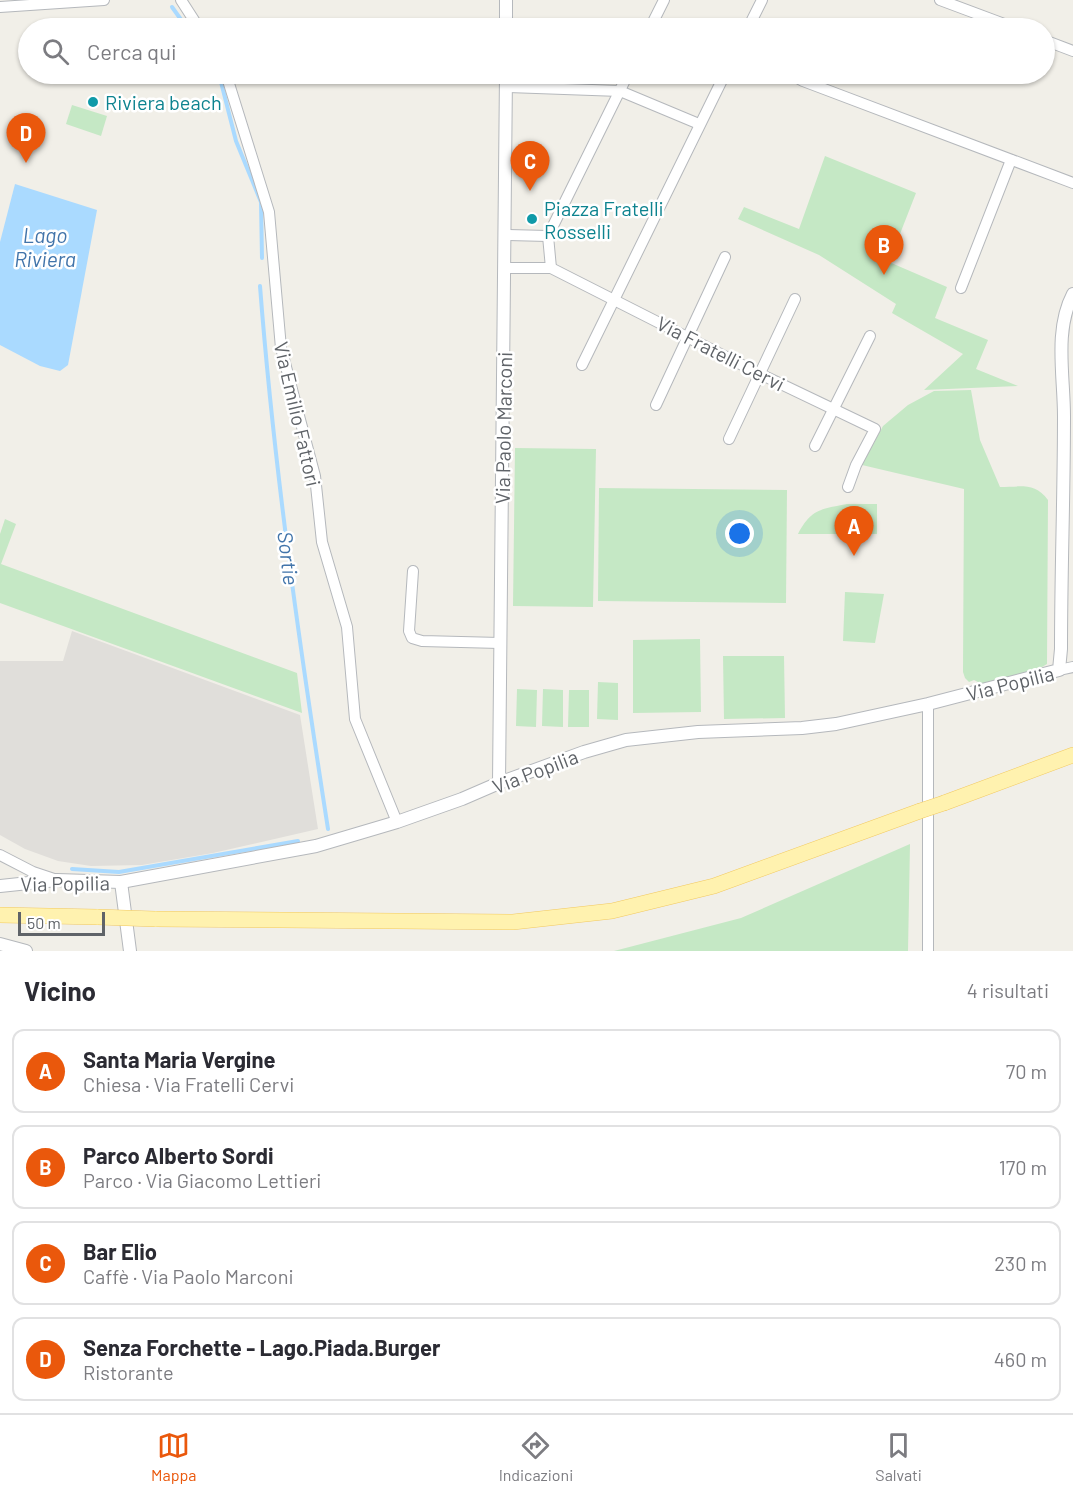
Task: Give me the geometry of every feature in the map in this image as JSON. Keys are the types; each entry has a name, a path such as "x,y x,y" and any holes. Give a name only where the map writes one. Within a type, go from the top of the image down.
{"main road":[{"path":"1001,782 1073,745"},
{"name":"Via Popilia","path":"0,915 513,922 612,911 714,886 1070,757"}],"street":[{"path":"0,7 104,0"},
{"path":"181,0 193,18"},
{"path":"506,0 506,18"},
{"path":"655,18 664,0"},
{"path":"753,18 762,0"},
{"path":"940,0 988,18"},
{"path":"1055,44 1073,51"},
{"name":"Via Emilio Fattori","path":"229,84 268,212 281,348 315,476 322,542 347,627 355,719 397,822"},
{"path":"551,268 548,236 623,84"},
{"path":"582,365 720,84"},
{"path":"811,84 1073,183"},
{"path":"506,87 620,91 699,124"},
{"name":"Via Paolo Marconi","path":"499,783 506,268 506,87"},
{"path":"961,288 1011,160"},
{"path":"506,235 548,236"},
{"path":"656,405 725,257"},
{"name":"Via Fratelli Cervi","path":"506,268 551,268 760,374 875,429 856,465 848,487"},
{"path":"1059,670 1063,457 1068,424 1062,328 1067,306 1073,294"},
{"path":"729,439 795,299"},
{"path":"815,446 870,336"},
{"path":"1063,457 1073,440"},
{"path":"413,571 409,631 412,638 500,643"},
{"name":"Via Popilia","path":"0,886 57,880 121,882 316,846 397,822 584,752 626,740 698,732 825,726 928,704 1073,667"},
{"path":"928,704 925,810 928,951"},
{"path":"0,855 33,872 57,880"},
{"path":"121,882 130,951"},
{"path":"0,945 26,951"}],"shaded area":[{"path":"72,631 300,715 318,829 213,853 142,865 91,866 58,861 25,849 0,835 0,661 63,661"}],"green space":[{"path":"72,105 107,116 101,136 66,124"},
{"path":"825,156 916,193 889,262 947,287 935,318 988,340 976,369 1018,386 924,390 963,354 892,313 896,304 819,255 738,219 744,207 799,229"},
{"path":"971,390 980,440 1000,487 1032,488 1038,490 1048,500 1047,664 1037,670 982,684 974,680 969,682 963,672 964,489 862,465 883,426 908,405 934,391"},
{"path":"515,448 596,449 593,607 513,606"},
{"path":"599,488 787,490 786,603 598,601"},
{"path":"847,504 877,504 877,534 798,534 812,515 830,507"},
{"path":"5,519 16,524 1,564 297,673 302,713 0,603 0,534"},
{"path":"845,592 884,594 875,643 843,641"},
{"path":"700,639 701,712 633,713 633,640"},
{"path":"723,656 784,656 785,718 724,719"},
{"path":"598,682 618,683 618,720 597,719"},
{"path":"517,689 537,690 536,727 516,726"},
{"path":"543,689 563,690 563,727 542,726"},
{"path":"569,690 589,690 589,727 568,727"},
{"path":"910,844 908,951 614,951 741,918"}],"water":[{"name":"Lago Riviera","path":"15,184 97,210 68,365 60,371 40,366 0,345 0,242"}],"waterway":[{"name":"Sortie","path":"172,7 180,18"},
{"name":"Sortie","path":"222,84 236,141 261,202 262,258"},
{"name":"Sortie","path":"260,286 289,558 328,829"},
{"name":"Sortie","path":"72,869 119,872 298,841"}],"place":[{"name":"Riviera beach","path":"93,102"},
{"name":"Senza Forchette - Lago.Piada.Burger","path":"26,163"},
{"name":"Bar Elio","path":"530,191"},
{"name":"Piazza Fratelli Rosselli","path":"532,219"},
{"name":"Parco Alberto Sordi","path":"884,275"},
{"name":"Santa Maria Vergine","path":"854,556"}]}
